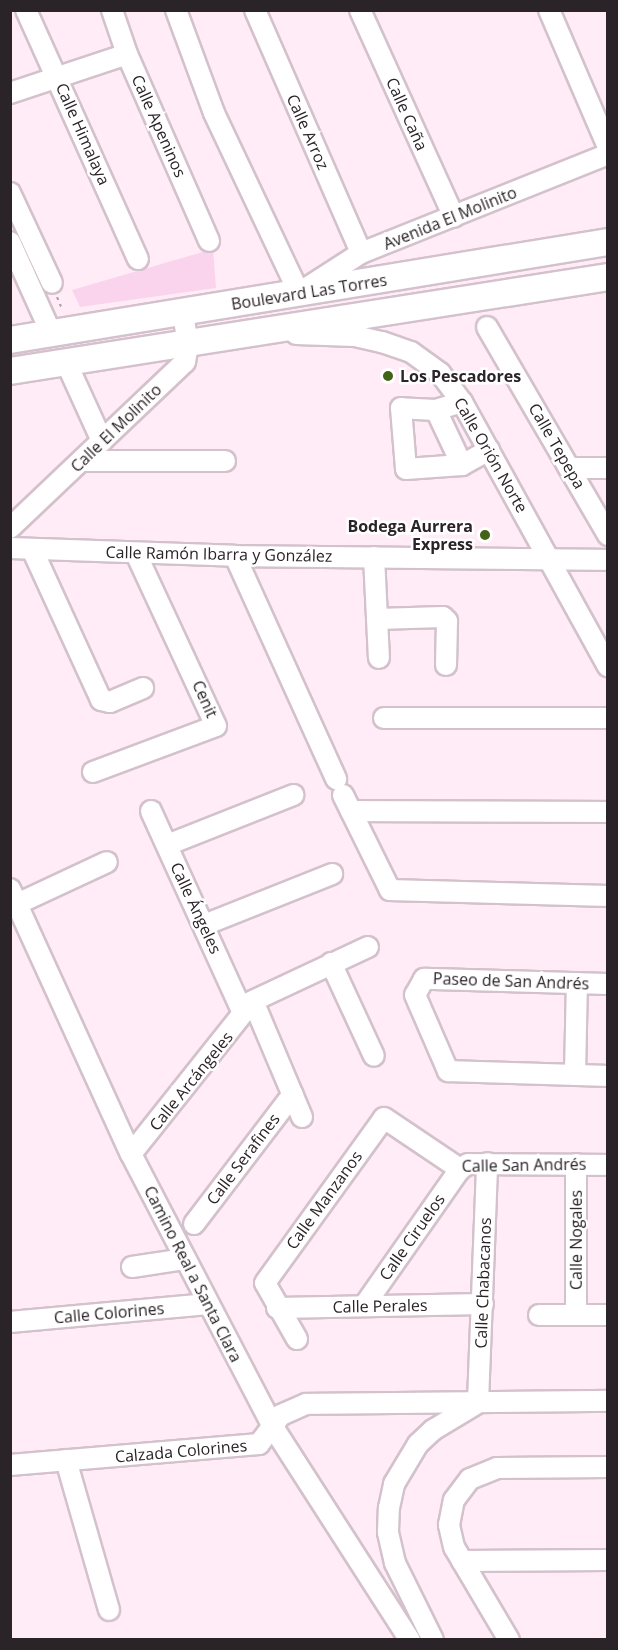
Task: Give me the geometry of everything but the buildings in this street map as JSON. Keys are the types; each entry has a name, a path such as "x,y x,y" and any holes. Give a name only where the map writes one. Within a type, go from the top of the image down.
{"main road":[{"name":"Boulevard Las Torres","path":"10,340 608,242"},
{"name":"Boulevard Las Torres","path":"10,371 269,333 608,277"}],"street":[{"name":"Calle Himalaya","path":"26,10 138,259"},
{"name":"Calle Apeninos","path":"112,10 127,54 209,241"},
{"path":"176,10 214,113 299,293"},
{"name":"Calle Arroz","path":"255,10 361,253"},
{"name":"Calle Caña","path":"360,10 454,217"},
{"path":"549,10 608,147"},
{"path":"10,93 127,54"},
{"name":"Avenida El Molinito","path":"299,293 361,253 608,154"},
{"path":"10,193 52,283"},
{"path":"10,242 61,332"},
{"path":"183,313 188,345"},
{"name":"Calle Tepepa","path":"487,327 608,535"},
{"name":"Calle Orión Norte","path":"269,333 355,336 382,342 411,352 440,373 462,402 608,666"},
{"name":"Calle El Molinito","path":"10,528 185,362 188,345"},
{"path":"66,362 102,441"},
{"path":"462,402 437,416 401,408 406,469 462,465 489,450"},
{"path":"437,416 462,465"},
{"path":"437,416 440,466"},
{"path":"82,462 225,461"},
{"path":"569,468 608,468"},
{"name":"Calle Ramón Ibarra y González","path":"10,548 235,556 608,560"},
{"path":"32,549 101,700 110,702 143,688"},
{"name":"Cenit","path":"93,772 216,726 136,554"},
{"path":"235,556 343,795 390,890 608,896"},
{"path":"374,557 379,658"},
{"path":"377,620 443,616 447,621 446,665"},
{"path":"384,718 608,718"},
{"path":"167,845 294,795"},
{"path":"343,795 608,812"},
{"name":"Calle Ángeles","path":"151,811 204,925 248,1003 302,1117"},
{"path":"14,896 107,862"},
{"path":"204,925 332,874"},
{"name":"Camino Real a Santa Clara","path":"14,896 131,1154 273,1427 410,1640"},
{"path":"248,1003 368,947"},
{"path":"331,963 374,1056"},
{"name":"Paseo de San Andrés","path":"608,984 424,979 415,995 448,1071 608,1076"},
{"path":"575,1075 577,983"},
{"name":"Calle Arcángeles","path":"131,1154 241,1019 248,1003"},
{"name":"Calle Serafines","path":"194,1224 293,1094"},
{"name":"Calle San Andrés","path":"384,1118 460,1169 468,1164 487,1163 608,1164"},
{"name":"Calle Manzanos","path":"277,1308 265,1283 384,1118"},
{"name":"Calle Chabacanos","path":"478,1402 487,1163"},
{"name":"Calle Nogales","path":"576,1164 576,1315"},
{"name":"Calle Ciruelos","path":"364,1306 460,1169"},
{"path":"132,1267 185,1259"},
{"name":"Calle Colorines","path":"10,1322 208,1304"},
{"name":"Calle Perales","path":"277,1308 483,1305"},
{"path":"277,1308 297,1339"},
{"path":"538,1316 608,1315"},
{"name":"Calzada Colorines","path":"10,1465 259,1444 281,1415 306,1404 608,1401"},
{"path":"433,1640 395,1563 388,1532 389,1508 394,1484 418,1444 433,1430 478,1402"},
{"path":"66,1460 109,1610"},
{"path":"509,1640 454,1547 449,1525 451,1508 464,1486 481,1473 497,1468 608,1467"},
{"path":"462,1561 608,1560"}],"path":[{"path":"52,283 61,332"}],"shaded area":[{"path":"213,249 216,288 80,307 72,290"}],"place":[{"name":"Los Pescadores","path":"388,376"},
{"name":"Bodega Aurrera Express","path":"485,535"}]}
